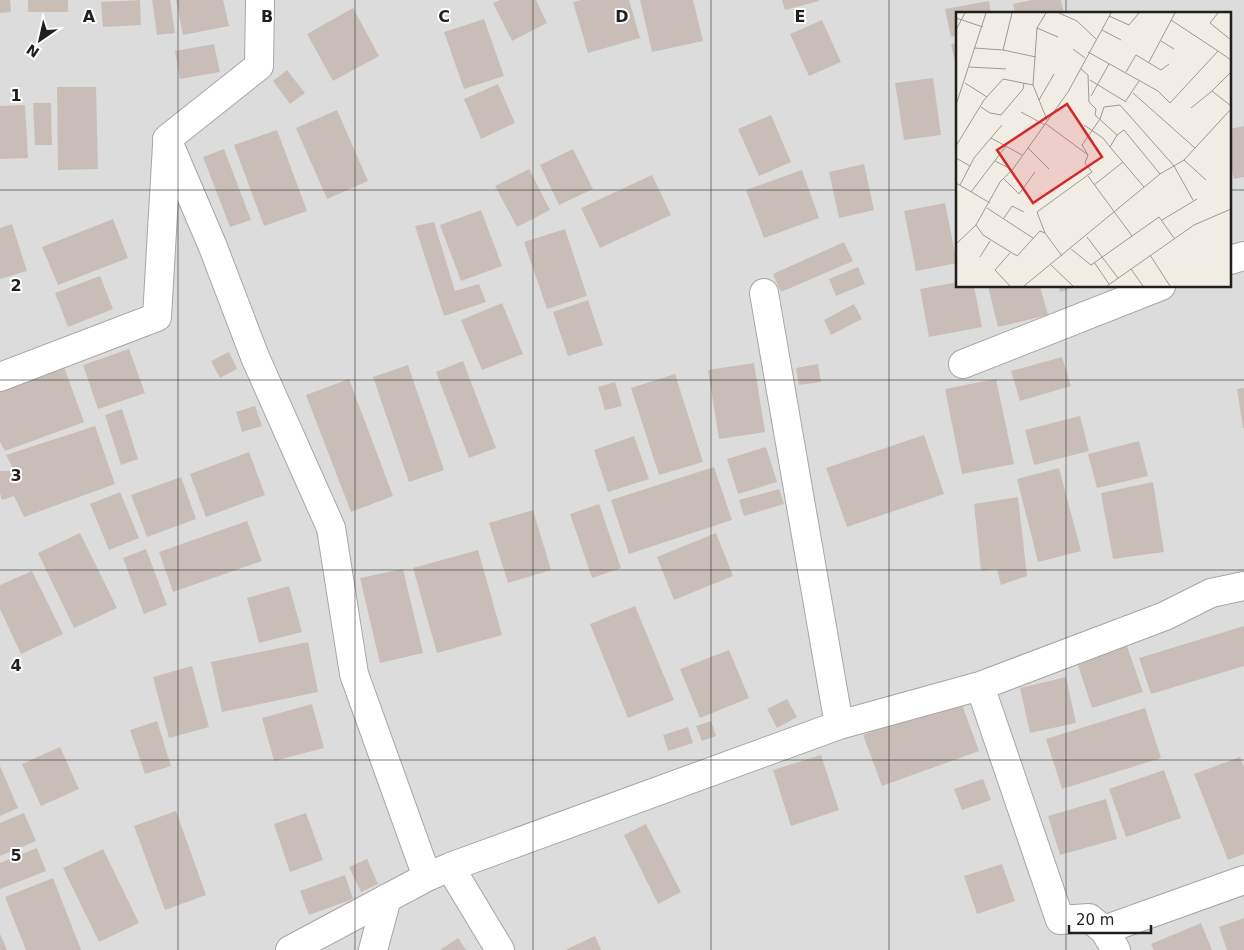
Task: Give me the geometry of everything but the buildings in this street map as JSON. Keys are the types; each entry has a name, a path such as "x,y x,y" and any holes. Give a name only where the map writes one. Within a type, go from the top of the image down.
{"street":[{"path":"0,377 157,317 167,139 259,66 260,0"},
{"path":"167,139 213,248 255,357 331,528 354,674 438,872 500,950"},
{"path":"962,364 1157,288"},
{"path":"764,293 839,724"},
{"path":"290,950 438,872 839,724 980,686 1165,616 1211,593 1244,586"},
{"path":"1211,593 1244,608"},
{"path":"980,686 1060,920 1089,918 1110,940 1244,880"},
{"path":"373,950 387,898"}],"shaded area":[{"path":"0,0 1244,0 1244,950 0,950"}]}
